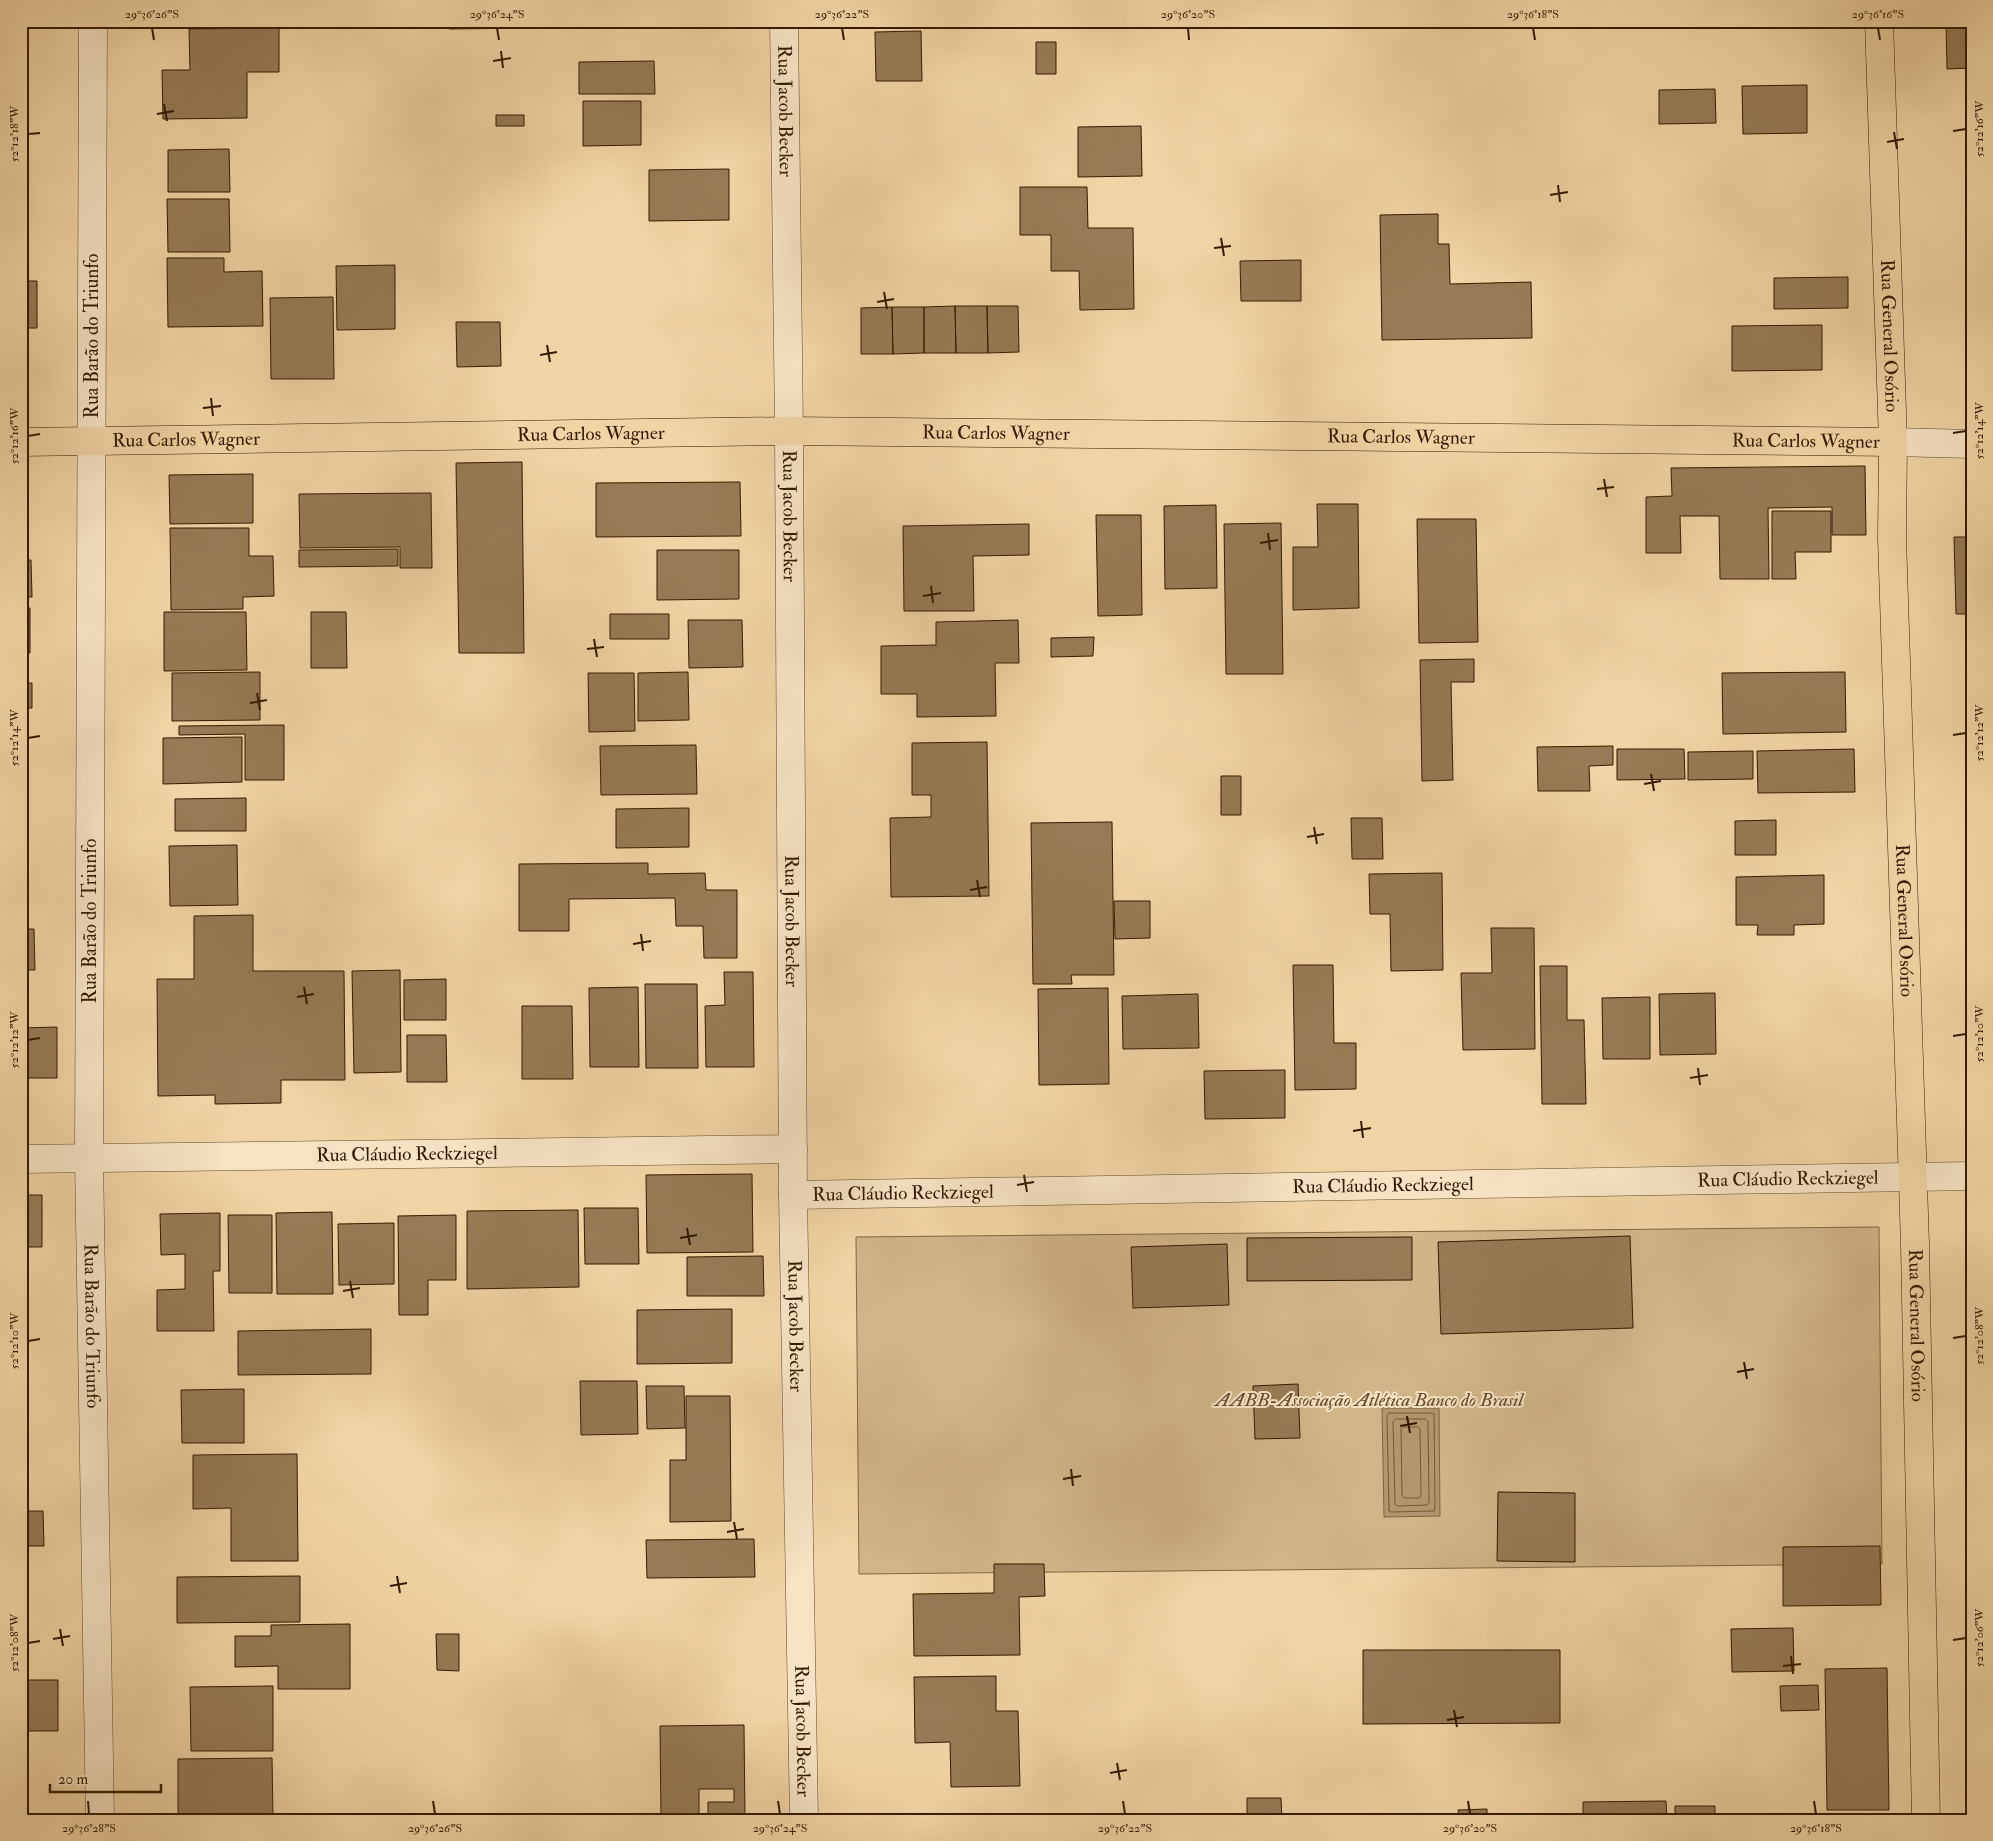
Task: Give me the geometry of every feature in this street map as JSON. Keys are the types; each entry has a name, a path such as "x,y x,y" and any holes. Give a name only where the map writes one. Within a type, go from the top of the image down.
{"main road":[{"name":"Rua General Osório","path":"1879,21 1893,442 1892,538 1913,1177 1926,1820"},
{"name":"Rua Carlos Wagner","path":"21,442 789,431 1893,442"}],"street":[{"name":"Rua Barão do Triunfo","path":"93,21 89,1159 100,1820"},
{"name":"Rua Jacob Becker","path":"784,21 789,431 792,1149 804,1820"},
{"name":"Rua Carlos Wagner","path":"1893,442 1972,444"},
{"name":"Rua Cláudio Reckziegel","path":"21,1159 792,1149"},
{"name":"Rua Cláudio Reckziegel","path":"793,1195 1972,1176"}],"green space":[{"name":"AABB-Associação Atlética Banco do Brasil","path":"1879,1227 1882,1564 859,1574 856,1237"}],"water":[{"path":"1382,1408 1439,1408 1440,1516 1384,1517"}],"building":[{"path":"449,21 536,21 536,28 449,29"},
{"path":"915,21 1006,21 1006,26 915,27"},
{"path":"1946,21 1972,21 1972,68 1947,69"},
{"path":"279,28 279,72 247,72 247,118 163,119 162,70 190,70 189,29"},
{"path":"921,31 922,81 876,81 875,32"},
{"path":"1036,42 1056,42 1056,74 1036,74"},
{"path":"654,61 655,94 579,94 579,62"},
{"path":"1807,85 1807,133 1743,134 1742,86"},
{"path":"1715,89 1716,123 1659,124 1659,90"},
{"path":"583,101 641,101 641,145 583,146"},
{"path":"1969,108 1972,108 1972,142 1970,142"},
{"path":"496,115 524,115 524,126 496,126"},
{"path":"1141,126 1142,176 1078,177 1078,127"},
{"path":"229,149 230,192 168,192 168,150"},
{"path":"729,169 729,220 649,221 649,170"},
{"path":"1020,187 1087,187 1088,228 1133,228 1134,309 1080,310 1079,271 1051,271 1051,235 1020,235"},
{"path":"167,199 229,199 230,252 168,252"},
{"path":"1438,214 1438,244 1449,244 1450,284 1531,282 1532,338 1382,340 1380,215"},
{"path":"21,216 24,216 25,279 21,279"},
{"path":"167,258 224,258 224,272 262,271 263,326 168,327"},
{"path":"1301,260 1301,301 1241,301 1240,261"},
{"path":"395,265 395,329 337,330 336,266"},
{"path":"1848,277 1848,308 1774,309 1774,278"},
{"path":"21,281 37,281 37,328 21,328"},
{"path":"333,297 334,379 271,379 270,298"},
{"path":"955,306 956,353 924,353 924,307"},
{"path":"955,306 987,306 988,353 956,353"},
{"path":"987,306 1018,306 1019,352 988,353"},
{"path":"892,307 893,354 861,354 861,308"},
{"path":"892,307 924,307 924,353 893,354"},
{"path":"456,322 500,322 501,366 457,367"},
{"path":"1822,325 1822,370 1732,371 1732,326"},
{"path":"522,462 524,653 459,653 456,463"},
{"path":"1865,466 1866,535 1832,535 1832,507 1768,508 1769,579 1720,579 1719,516 1680,516 1681,553 1646,553 1646,497 1672,496 1671,468"},
{"path":"253,474 253,523 170,524 169,475"},
{"path":"740,482 741,536 596,537 596,483"},
{"path":"431,493 432,568 400,568 400,547 300,548 299,494"},
{"path":"1317,504 1358,504 1359,608 1293,610 1293,547 1318,547"},
{"path":"1216,505 1217,588 1165,589 1164,506"},
{"path":"21,506 28,506 28,543 21,543"},
{"path":"1772,511 1831,511 1831,552 1795,552 1796,579 1772,579"},
{"path":"1096,515 1141,515 1142,615 1098,616"},
{"path":"1417,519 1476,519 1478,642 1419,643"},
{"path":"1281,523 1283,674 1226,674 1224,524"},
{"path":"1029,524 1029,555 973,556 974,611 904,611 903,526"},
{"path":"170,528 249,528 249,556 273,556 274,596 243,597 243,609 171,610"},
{"path":"1954,537 1972,537 1972,614 1956,614"},
{"path":"398,549 398,566 299,567 299,550"},
{"path":"657,550 739,550 739,599 657,600"},
{"path":"21,560 31,560 32,597 21,597"},
{"path":"21,608 30,608 30,653 21,653"},
{"path":"164,612 246,612 247,670 164,671"},
{"path":"311,612 346,612 347,668 311,668"},
{"path":"610,614 669,614 669,639 610,639"},
{"path":"688,620 742,620 743,667 689,668"},
{"path":"1018,620 1019,663 995,663 996,716 917,717 917,694 881,694 881,646 936,645 936,622"},
{"path":"1094,637 1093,656 1051,657 1051,638"},
{"path":"1474,659 1474,682 1451,682 1453,780 1422,781 1420,660"},
{"path":"260,672 260,720 172,721 172,673"},
{"path":"688,672 689,720 638,721 638,673"},
{"path":"1845,672 1846,732 1723,734 1722,673"},
{"path":"588,673 634,673 635,731 589,732"},
{"path":"21,683 32,683 32,708 21,708"},
{"path":"284,725 284,780 245,780 245,734 179,735 179,726"},
{"path":"242,737 242,782 163,784 163,738"},
{"path":"987,742 989,896 891,897 890,818 931,817 931,795 912,795 912,743"},
{"path":"696,745 697,794 601,795 600,746"},
{"path":"1613,746 1613,765 1589,766 1590,791 1538,791 1537,747"},
{"path":"1617,749 1684,749 1685,779 1617,780"},
{"path":"1854,749 1855,792 1758,793 1757,751"},
{"path":"1753,751 1753,779 1688,780 1688,752"},
{"path":"1221,776 1241,776 1241,815 1221,815"},
{"path":"246,798 246,831 175,831 175,799"},
{"path":"689,808 689,847 616,848 616,809"},
{"path":"1351,818 1382,818 1383,859 1352,859"},
{"path":"1776,820 1776,855 1735,855 1735,821"},
{"path":"1112,822 1114,975 1071,975 1072,984 1033,984 1031,823"},
{"path":"237,845 238,905 170,906 169,846"},
{"path":"648,863 648,874 705,873 706,890 737,890 737,958 704,958 703,926 676,926 675,898 569,899 569,931 519,931 519,864"},
{"path":"1442,873 1443,970 1391,971 1390,914 1370,914 1369,874"},
{"path":"1824,875 1824,924 1794,925 1794,935 1757,935 1758,925 1736,925 1736,877"},
{"path":"1114,901 1150,901 1150,938 1115,939"},
{"path":"253,915 253,971 344,971 345,1080 281,1080 281,1103 215,1104 215,1095 158,1096 157,979 194,979 194,916"},
{"path":"1491,928 1534,928 1535,1049 1463,1050 1461,973 1492,973"},
{"path":"21,929 34,929 35,970 21,970"},
{"path":"1293,965 1333,965 1334,1043 1356,1043 1356,1089 1295,1090"},
{"path":"1540,966 1567,966 1567,1020 1584,1020 1586,1104 1542,1104"},
{"path":"400,970 401,1072 354,1073 352,971"},
{"path":"724,972 753,972 754,1067 706,1067 705,1006 725,1005"},
{"path":"446,979 446,1020 404,1020 404,980"},
{"path":"645,984 697,984 698,1068 646,1068"},
{"path":"638,987 639,1067 590,1067 589,988"},
{"path":"1108,988 1109,1084 1039,1085 1038,989"},
{"path":"1715,993 1716,1054 1660,1055 1659,994"},
{"path":"1198,994 1199,1048 1123,1049 1122,996"},
{"path":"1650,997 1650,1059 1603,1059 1602,998"},
{"path":"522,1006 572,1006 573,1079 522,1079"},
{"path":"57,1027 57,1078 23,1078 22,1028"},
{"path":"407,1035 446,1035 447,1082 407,1082"},
{"path":"1285,1070 1285,1118 1205,1119 1204,1071"},
{"path":"752,1174 753,1252 647,1253 646,1175"},
{"path":"21,1195 42,1195 42,1247 21,1247"},
{"path":"584,1208 638,1208 639,1264 585,1264"},
{"path":"578,1210 579,1287 467,1289 467,1211"},
{"path":"332,1212 333,1294 277,1294 276,1213"},
{"path":"220,1213 220,1271 213,1271 214,1331 157,1331 157,1290 185,1289 185,1254 161,1255 160,1214"},
{"path":"228,1215 272,1215 272,1293 229,1293"},
{"path":"456,1215 456,1280 428,1280 428,1315 399,1315 398,1216"},
{"path":"394,1223 394,1284 339,1285 338,1224"},
{"path":"1630,1236 1633,1328 1441,1334 1438,1242"},
{"path":"1412,1237 1412,1280 1247,1281 1247,1238"},
{"path":"1227,1244 1229,1305 1133,1308 1131,1247"},
{"path":"763,1256 764,1296 687,1296 687,1257"},
{"path":"732,1309 732,1363 637,1364 637,1310"},
{"path":"371,1329 371,1374 238,1375 238,1331"},
{"path":"580,1381 637,1381 638,1434 581,1435"},
{"path":"1298,1384 1300,1438 1255,1439 1253,1386"},
{"path":"646,1386 684,1386 685,1428 647,1429"},
{"path":"244,1389 244,1443 182,1443 181,1390"},
{"path":"686,1396 730,1396 731,1521 670,1522 670,1460 686,1460"},
{"path":"297,1454 298,1561 231,1561 231,1508 193,1509 193,1455"},
{"path":"1498,1492 1575,1493 1575,1562 1497,1561"},
{"path":"21,1511 43,1511 44,1546 21,1546"},
{"path":"754,1539 755,1577 647,1578 646,1540"},
{"path":"1880,1546 1881,1605 1783,1606 1783,1547"},
{"path":"994,1564 1044,1564 1045,1596 1019,1597 1020,1655 914,1656 913,1594 994,1593"},
{"path":"300,1576 300,1622 177,1623 177,1577"},
{"path":"350,1624 350,1689 278,1689 278,1666 235,1667 235,1636 271,1636 271,1625"},
{"path":"1793,1628 1794,1671 1732,1672 1731,1629"},
{"path":"436,1634 459,1634 459,1671 437,1670"},
{"path":"1363,1650 1560,1650 1560,1723 1363,1724"},
{"path":"1887,1668 1889,1810 1827,1810 1825,1669"},
{"path":"996,1676 996,1711 1018,1711 1020,1786 951,1787 950,1742 915,1743 914,1677"},
{"path":"21,1680 58,1680 58,1731 21,1731"},
{"path":"1818,1685 1819,1710 1781,1711 1780,1686"},
{"path":"273,1686 273,1751 191,1751 190,1687"},
{"path":"744,1725 745,1820 708,1820 708,1802 734,1802 734,1789 699,1789 699,1819 661,1820 660,1726"},
{"path":"21,1748 24,1748 25,1804 21,1804"},
{"path":"272,1758 273,1818 178,1820 178,1759"},
{"path":"1247,1798 1281,1798 1282,1820 1247,1820"},
{"path":"1666,1801 1667,1820 1583,1820 1583,1802"},
{"path":"1675,1806 1715,1806 1715,1820 1675,1820"},
{"path":"1487,1809 1487,1820 1459,1820 1458,1810"},
{"path":"1056,1818 1084,1818 1084,1820 1056,1820"}]}
